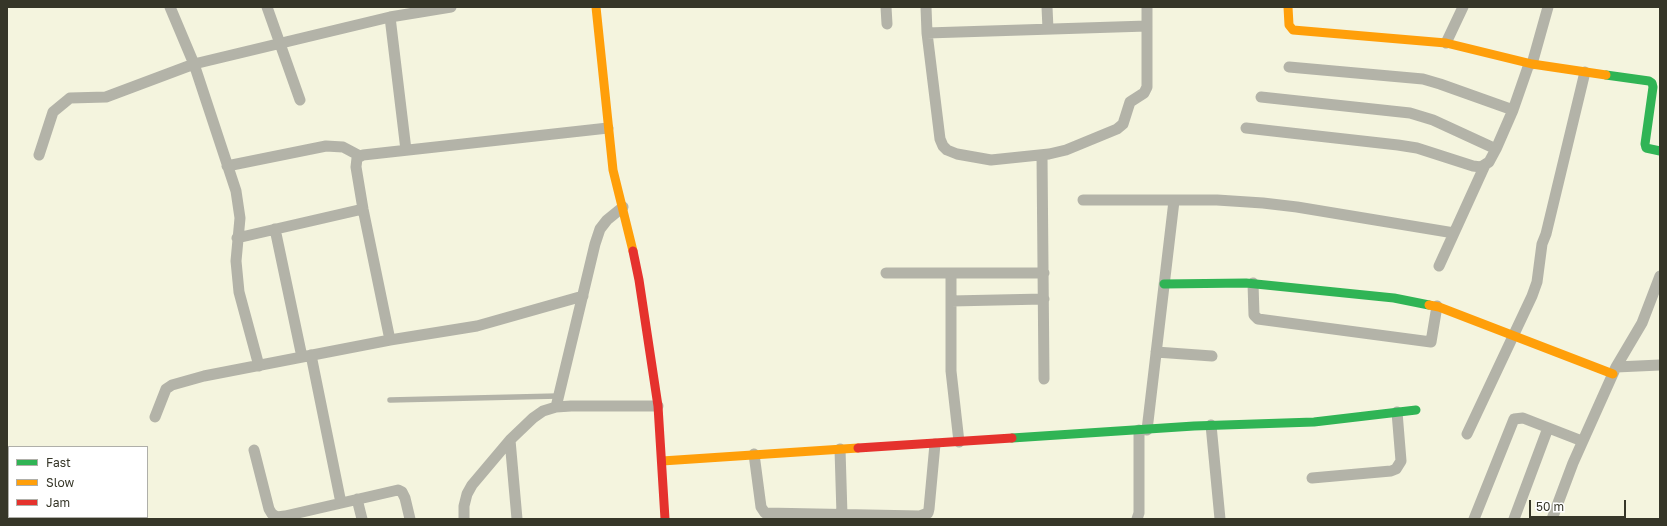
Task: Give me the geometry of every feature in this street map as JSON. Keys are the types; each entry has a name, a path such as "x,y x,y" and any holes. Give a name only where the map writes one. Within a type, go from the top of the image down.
{"street":[{"path":"170,7 194,64 239,207 240,218 236,261 238,292 259,366"},
{"path":"267,7 300,100"},
{"path":"39,155 53,112 67,99 74,97 111,96 194,64 390,17 451,7"},
{"path":"596,7 613,170 624,207 638,280 658,406 665,519"},
{"path":"886,7 887,24"},
{"path":"926,7 927,33 940,139 943,146 947,150 985,159 1042,155 1066,150 1117,129 1123,124 1130,102 1144,93 1147,87 1147,7"},
{"path":"1047,7 1048,29"},
{"path":"1288,7 1289,25 1293,30 1300,32 1446,43 1530,64 1652,83 1653,92 1645,144 1646,148 1660,151"},
{"path":"1446,43 1463,7"},
{"path":"1439,266 1485,166 1496,149 1513,110 1530,64 1548,7"},
{"path":"390,17 406,150"},
{"path":"927,33 1147,26"},
{"path":"1289,67 1423,79 1513,110"},
{"path":"1467,434 1532,296 1537,282 1542,244 1546,234 1585,72"},
{"path":"1262,97 1410,113 1433,120 1496,149"},
{"path":"227,166 326,146 343,147 360,156 608,128"},
{"path":"1246,128 1417,148 1474,166 1485,166"},
{"path":"1042,155 1044,379"},
{"path":"360,156 356,162 356,167 363,209 390,340"},
{"path":"1083,200 1217,200 1277,205 1454,233"},
{"path":"1137,519 1139,513 1143,430 1156,352 1174,201"},
{"path":"556,407 595,244 600,229 607,220 624,207"},
{"path":"238,238 363,209"},
{"path":"275,229 341,503"},
{"path":"886,273 1044,273"},
{"path":"951,273 950,371 959,442"},
{"path":"1552,519 1582,441 1615,371 1642,323 1660,276"},
{"path":"1164,284 1225,282 1253,283 1394,298 1437,306 1615,371 1660,365"},
{"path":"1253,283 1254,316 1258,319 1431,342 1437,306"},
{"path":"155,417 166,389 172,385 204,376 306,356 390,340 477,326 583,296"},
{"path":"951,301 1044,299"},
{"path":"1156,352 1212,356"},
{"path":"464,519 464,506 472,485 510,440 532,418 544,411 556,407 658,406"},
{"path":"662,461 1211,425 1314,422 1416,410"},
{"path":"1312,478 1391,471 1396,469 1401,461 1397,412"},
{"path":"1474,519 1514,419 1523,418 1582,441"},
{"path":"1211,425 1220,519"},
{"path":"1514,519 1548,428"},
{"path":"510,440 517,519"},
{"path":"754,454 761,507 765,513 920,516 928,513 935,444"},
{"path":"840,449 842,515"},
{"path":"254,450 272,514 277,516 285,516 400,490 405,498 410,519"},
{"path":"357,499 362,519"}],"lane":[{"path":"390,400 558,396"}],"traffic: fast":[{"path":"1606,75 1649,81 1652,83 1653,87 1645,144 1646,148 1660,151"},
{"path":"1164,284 1246,283 1394,298 1429,305"},
{"path":"1012,438 1194,426 1314,422 1416,410"}],"traffic: slow":[{"path":"596,7 613,170 633,251"},
{"path":"1288,7 1289,25 1293,30 1446,43 1532,64 1606,75"},
{"path":"1429,305 1439,307 1613,374"},
{"path":"662,461 858,448"}],"traffic: jam":[{"path":"633,251 639,280 658,406 665,519"},
{"path":"858,448 1012,438"}]}
